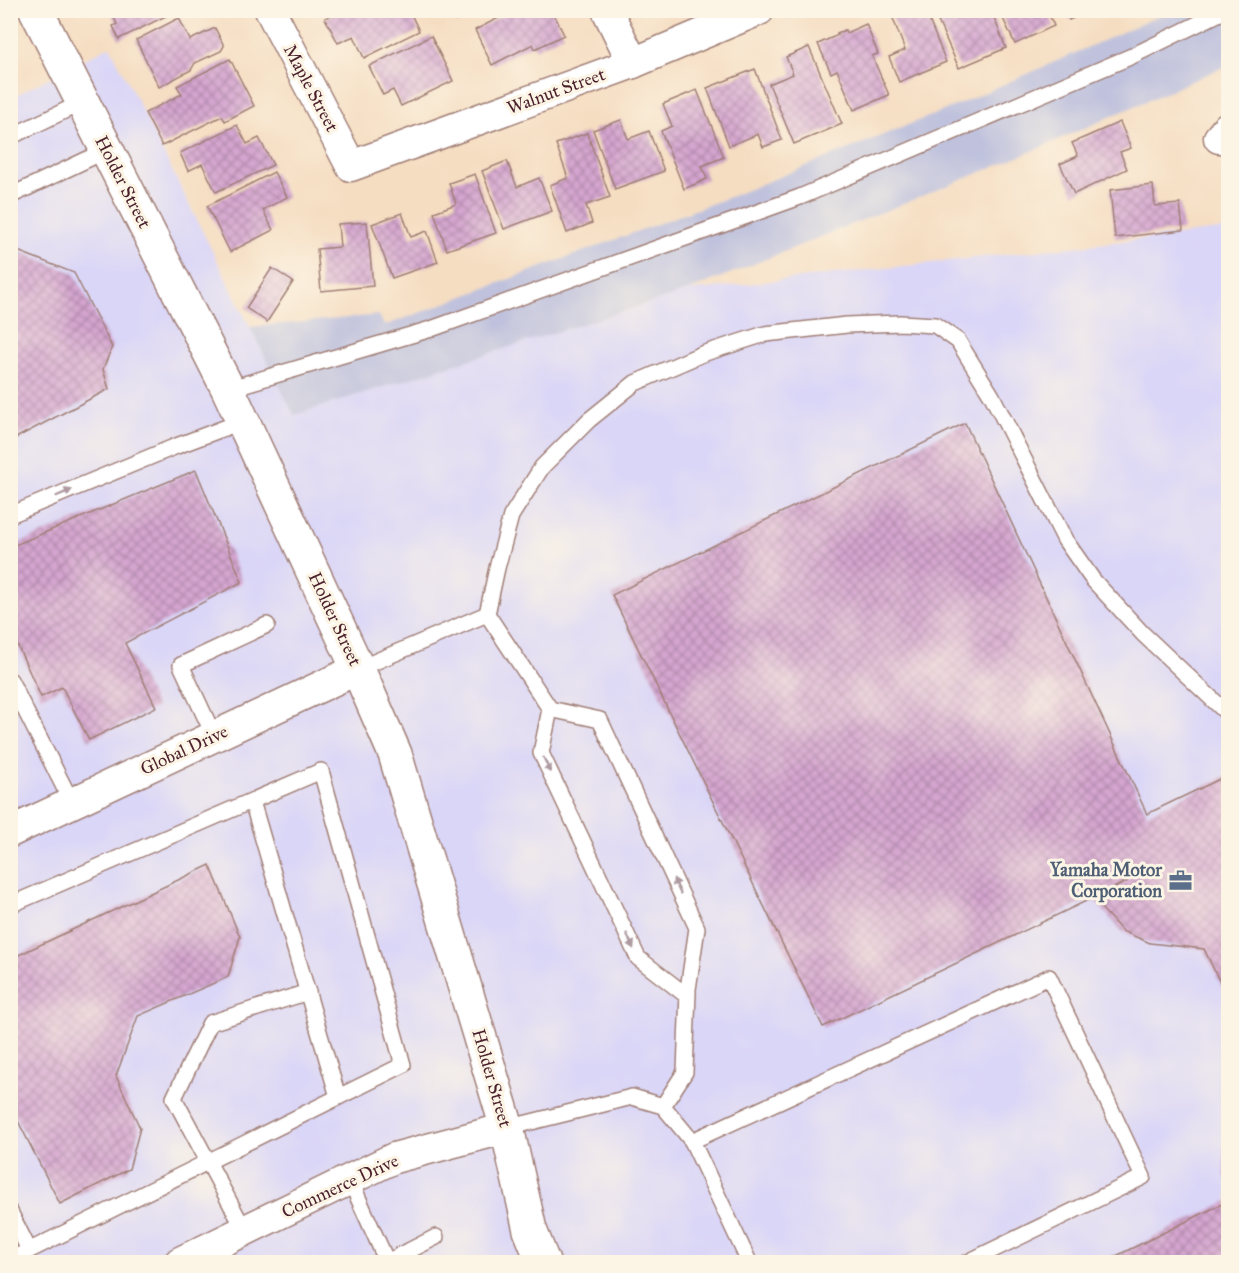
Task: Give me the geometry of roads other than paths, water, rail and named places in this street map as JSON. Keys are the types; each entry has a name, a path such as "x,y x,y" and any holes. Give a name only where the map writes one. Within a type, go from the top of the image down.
{"street":[{"name":"Holder Street","path":"36,10 228,389 395,754 507,1128 530,1230 543,1263"},
{"name":"Maple Street","path":"270,10 351,166"},
{"path":"607,10 633,63"},
{"name":"Walnut Street","path":"351,166 633,63 759,10"},
{"name":"Global Drive","path":"10,832 358,669"},
{"name":"Commerce Drive","path":"187,1261 394,1158 507,1128"}],"lane":[{"path":"228,389 431,329 800,197 1132,56 1226,10"},
{"path":"10,137 82,102"},
{"path":"10,196 107,150"},
{"path":"663,1106 685,1072 687,992 697,928 600,720 550,709 487,614 511,516 542,467 589,420 635,383 702,354 765,334 847,325 900,323 935,325 958,341 993,396 1065,540 1093,580 1143,634 1228,714"},
{"path":"10,515 243,421"},
{"path":"358,669 487,614"},
{"path":"214,736 181,665 267,625"},
{"path":"10,680 72,803"},
{"path":"550,709 541,753 638,958 687,996 687,992"},
{"path":"10,905 321,771 403,1065 10,1260"},
{"path":"252,801 338,1097"},
{"path":"692,1141 1048,977 1143,1177 968,1263"},
{"path":"245,1231 174,1098 210,1023 308,992"},
{"path":"507,1128 632,1097 663,1106 692,1141 749,1263"},
{"path":"350,1180 387,1262 436,1237"},
{"path":"10,1212 29,1250"}],"place":[{"name":"Yamaha Motor Corporation","path":"1180,880"}]}
